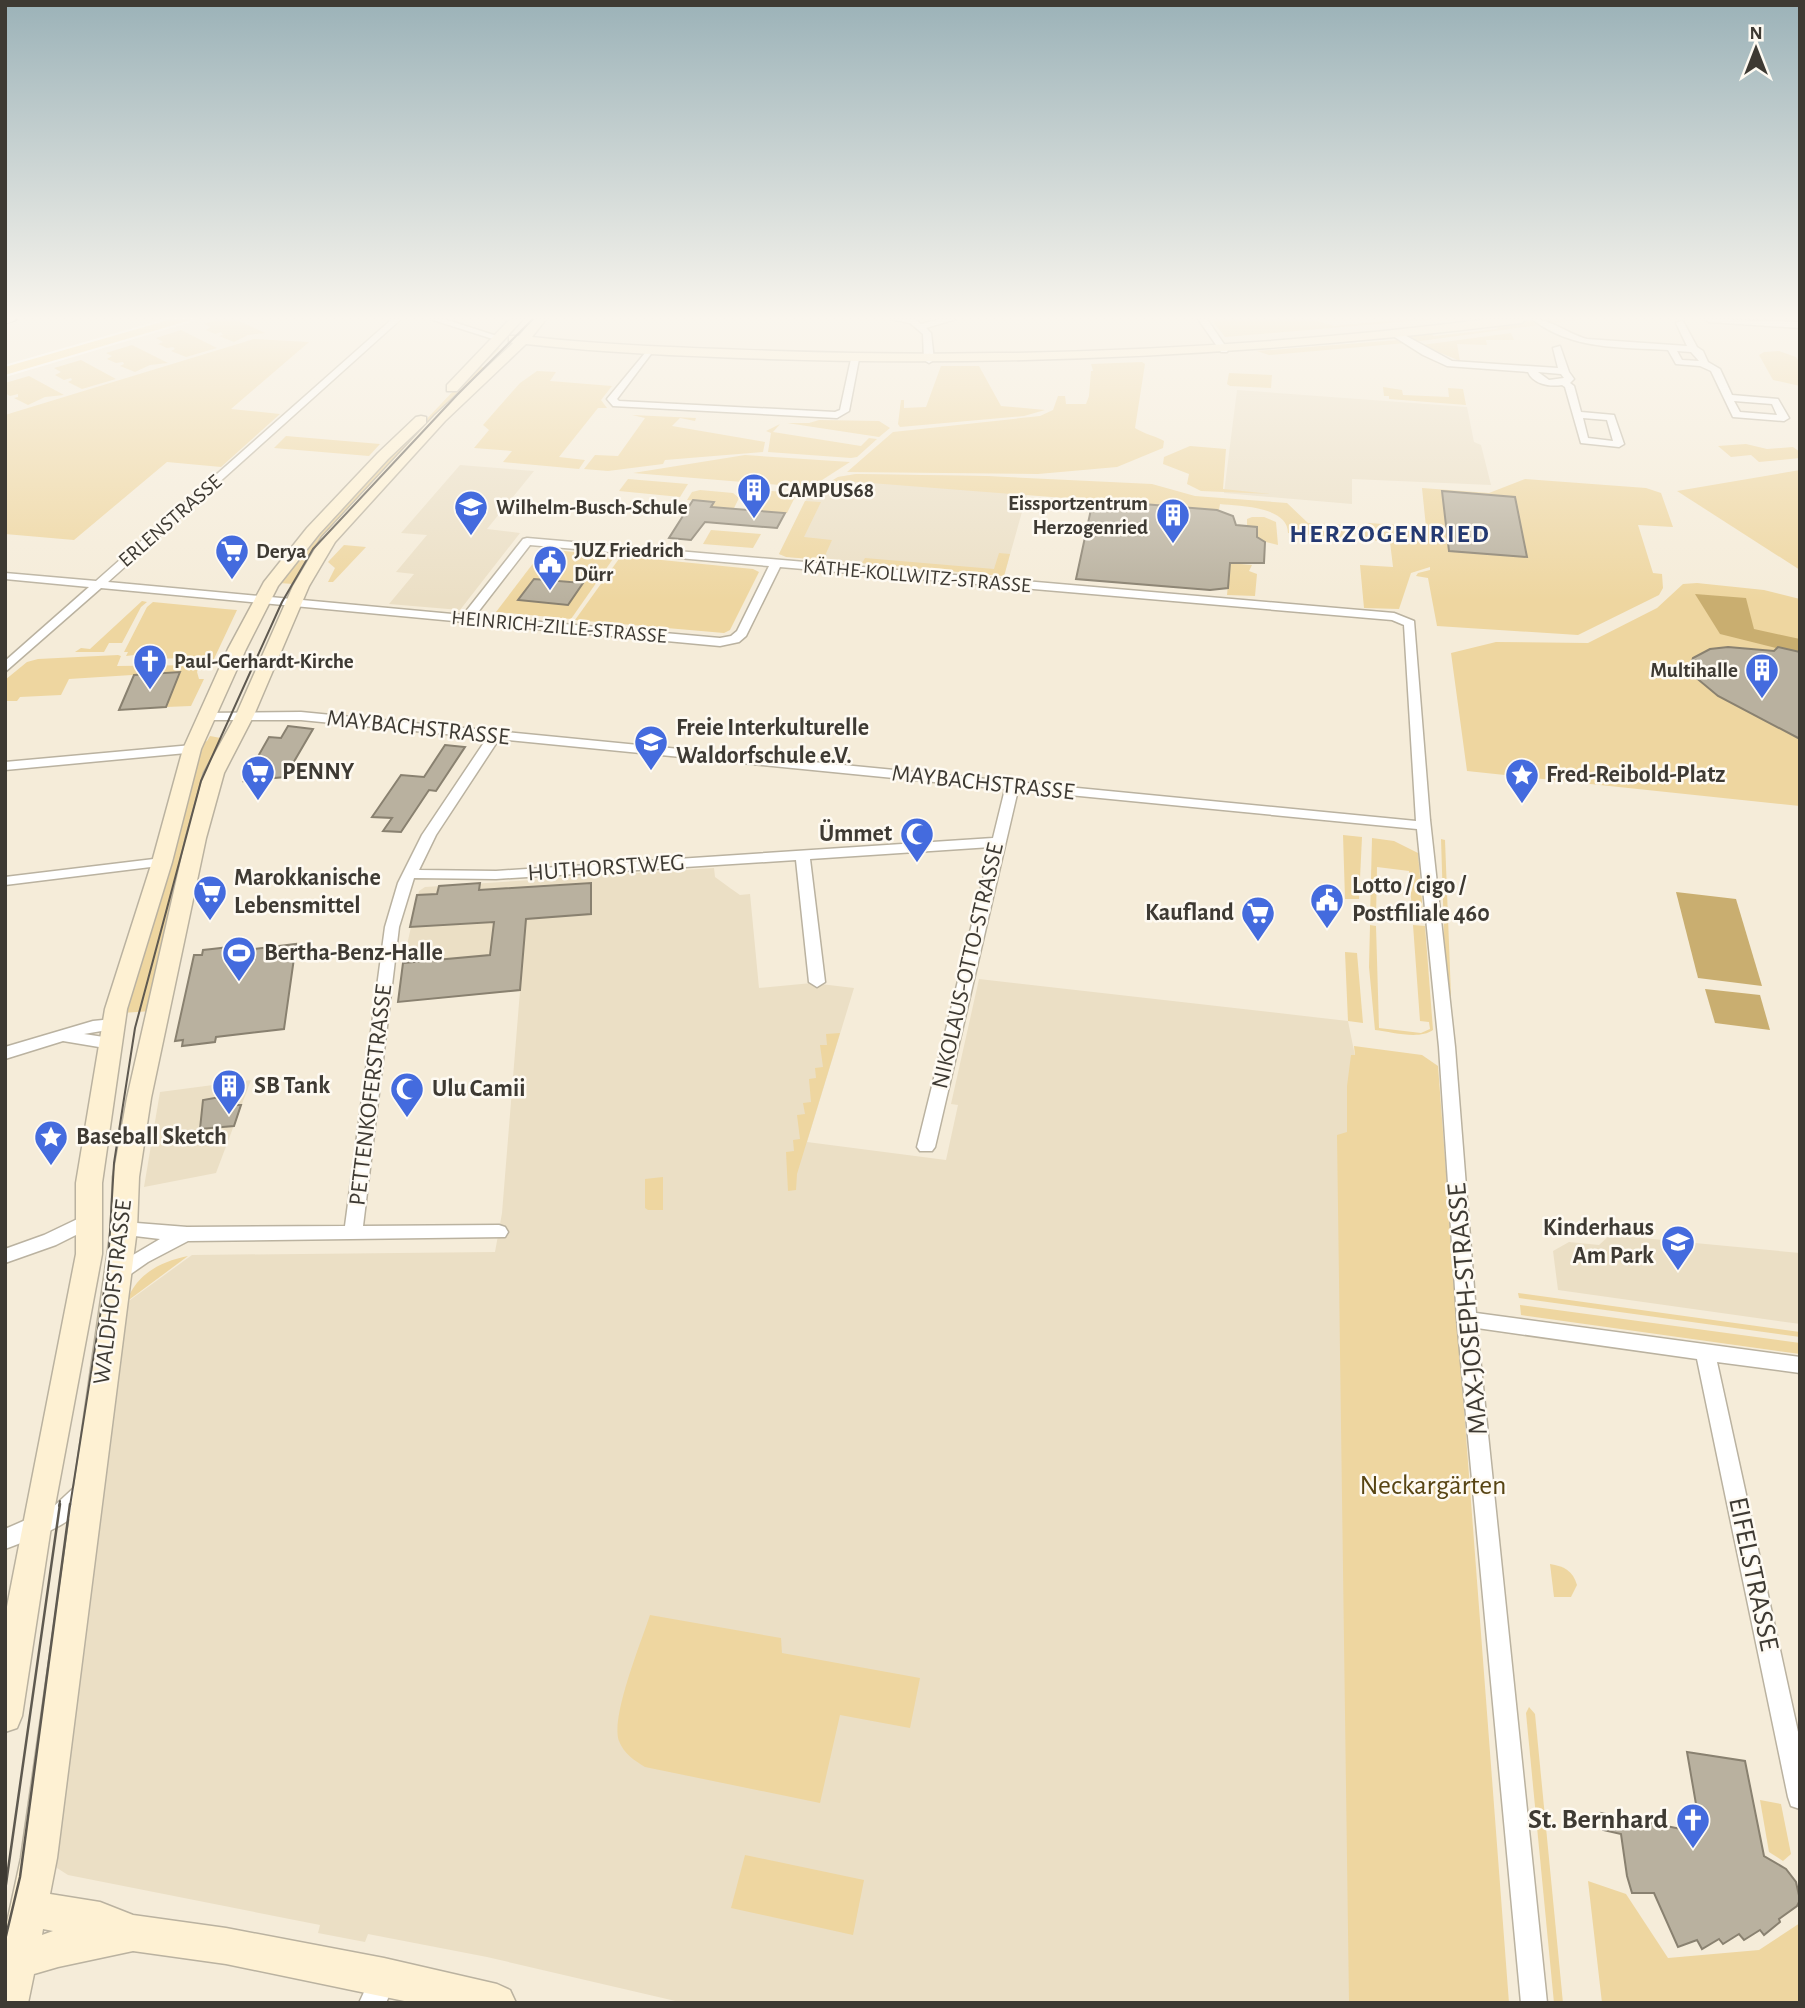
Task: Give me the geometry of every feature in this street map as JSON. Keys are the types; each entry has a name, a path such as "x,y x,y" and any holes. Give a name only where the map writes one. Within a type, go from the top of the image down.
{"street":[{"name":"ERLENSTRASSE","path":"5,668 291,413"},
{"name":"WALDHOFSTRASSE","path":"5,1716 36,1527 89,1254 79,1226 89,1183 112,1034 192,748 273,581 313,531 428,413"},
{"name":"WALDHOFSTRASSE","path":"9,2003 9,1958 29,1909 39,1858 124,1229 126,1177 149,1045 208,789 318,555 351,512 407,457 446,413"},
{"path":"766,413 837,415 841,413"},
{"path":"1735,413 1736,415 1784,418 1781,413"},
{"path":"1577,415 1611,417 1619,443 1584,441 1577,415"},
{"name":"KÄTHE-KOLLWITZ-STRASSE","path":"467,618 527,541 1404,619"},
{"name":"HEINRICH-ZILLE-STRASSE","path":"295,603 720,642 735,639 742,633 776,563"},
{"path":"5,576 295,603"},
{"name":"MAX-JOSEPH-STRASSE","path":"1404,619 1410,623 1424,826 1447,1048 1467,1319 1534,2003"},
{"name":"MAYBACHSTRASSE","path":"207,716 301,716 1424,826"},
{"name":"PETTENKOFERSTRASSE","path":"354,1231 392,927 409,874 429,835 495,735"},
{"path":"5,766 192,748"},
{"name":"NIKOLAUS-OTTO-STRASSE","path":"926,1147 996,842 1012,786"},
{"name":"HUTHORSTWEG","path":"409,874 496,875 996,842"},
{"path":"802,855 817,982"},
{"path":"5,881 162,862"},
{"path":"5,1053 59,1037 112,1034 135,1028 149,1045"},
{"path":"5,1256 79,1226"},
{"path":"124,1229 187,1234 499,1232"},
{"path":"118,1273 141,1257 187,1234"},
{"path":"1467,1319 1800,1365"},
{"name":"EIFELSTRASSE","path":"1706,1352 1800,1797"},
{"path":"5,1539 58,1516 88,1487"},
{"path":"29,1909 100,1920 133,1933 226,1947 378,1990 497,2003"},
{"path":"9,1958 133,1933"}],"shaded area":[{"path":"1234,413 1468,413 1474,442 1481,445 1491,485 1352,479 1352,504 1224,493"},
{"name":"Wilhelm-Busch-Schule","path":"460,465 534,471 487,529 520,533 460,610 389,604 414,574 396,572 427,535 401,533"},
{"path":"856,474 986,476 1031,480 1004,576 779,554 808,496 838,477"},
{"path":"1695,594 1746,598 1754,629 1800,639 1800,654 1720,634"},
{"path":"714,868 715,877 730,888 740,895 750,894 759,988 812,983 854,988 807,1142 946,1160 958,1105 951,1104 979,979 1348,1021 1355,1056 1380,2003 684,2003 487,1957 368,1934 365,1942 318,1933 320,1925 68,1875 57,1868 55,1862 126,1303 192,1255 495,1252 502,1213 520,991 398,1002 403,963 419,891 425,887"},
{"path":"1676,892 1736,899 1762,986 1698,978"},
{"path":"1705,989 1760,995 1770,1030 1715,1023"},
{"path":"251,1080 216,1173 144,1187 160,1092"},
{"name":"Kinderhaus Am Park","path":"1610,1235 1800,1253 1800,1324 1558,1290 1553,1251 1569,1242 1599,1245"}],"green space":[{"path":"13,413 280,414 221,467 167,462 74,540 5,534 5,415"},
{"path":"433,413 447,413 314,556 293,584 279,583 297,556"},
{"path":"494,413 594,413 559,457 585,460 579,469 503,462 512,451 474,448 489,430 483,425"},
{"path":"899,413 1036,413 900,427"},
{"path":"1047,413 1137,413 1135,428 1164,441 1163,448 1117,467 1038,474 847,472 893,432 1040,416"},
{"path":"632,415 696,418 695,421 680,418 672,426 765,442 763,452 665,460 663,464 608,471 584,469 595,455 618,456 645,418"},
{"path":"819,420 879,421 890,428 879,437 787,423"},
{"path":"780,424 773,432 861,446 869,438 877,439 857,457 851,458 768,452 771,433 766,431"},
{"path":"286,436 380,444 369,456 274,448"},
{"path":"1746,444 1767,449 1793,447 1800,452 1800,458 1759,462 1751,455 1731,457 1718,446"},
{"path":"1190,446 1226,449 1223,489 1271,494 1201,491 1187,484 1189,474 1163,464 1164,457"},
{"path":"745,455 850,462 819,482 804,487 633,473"},
{"path":"1800,470 1800,570 1677,491"},
{"path":"856,474 986,476 1152,484 1195,496 1287,503 1308,523 1344,525 1347,538 1288,533 1286,524 1271,512 1220,504 1219,510 845,481 841,488 823,486 838,477"},
{"path":"628,479 688,484 680,497 619,491"},
{"path":"1525,479 1646,488 1661,493 1673,527 1638,525 1653,573 1662,574 1663,588 1659,595 1578,635 1437,626 1428,578 1416,576 1430,570 1430,567 1411,573 1399,609 1364,608 1360,565 1393,567 1390,542 1358,539 1357,527 1369,523 1426,527 1422,488 1489,493"},
{"path":"700,490 733,493 739,498 733,510 710,508 714,502 687,500 692,492"},
{"path":"760,490 797,493 787,513 749,510"},
{"path":"805,501 821,502 804,537 832,540 823,560 779,554"},
{"path":"1264,517 1276,522 1278,545 1254,539 1257,527 1247,526 1247,519"},
{"path":"711,530 761,534 753,548 703,544"},
{"path":"344,545 366,547 333,582 328,582 335,568 328,562"},
{"path":"544,549 615,556 571,619 496,612"},
{"path":"999,553 1010,554 1004,576 862,563 865,558 994,569"},
{"path":"621,556 753,569 759,572 730,630 724,633 575,620"},
{"path":"1230,563 1252,565 1249,571 1257,574 1255,596 1227,595"},
{"path":"1683,584 1764,590 1800,599 1800,806 1467,771 1451,653 1496,642 1588,643 1657,608"},
{"path":"142,601 147,602 141,607 122,643 109,643 104,652 75,652 81,648 90,649"},
{"path":"153,602 237,610 213,661 181,662 182,658 157,659 160,652 126,656 128,652 124,652 147,607"},
{"path":"121,656 117,666 200,665 197,672 199,679 204,679 191,706 166,707 179,672 69,679 61,695 20,697 17,701 5,701 5,680 27,662 38,659"},
{"path":"210,736 226,739 153,1011 121,1013 202,743"},
{"path":"1343,835 1362,837 1359,899 1345,899"},
{"path":"1372,838 1394,841 1418,853 1423,913 1412,911 1409,871 1377,867 1376,919 1370,918"},
{"path":"1441,839 1445,840 1451,996 1446,996"},
{"path":"1370,925 1376,926 1379,1028 1421,1033 1430,1029 1429,1022 1420,1021 1413,925 1425,926 1433,1030 1427,1033 1413,1035 1375,1030 1369,967"},
{"path":"1345,952 1357,953 1363,1023 1348,1021"},
{"path":"840,1033 797,1174 796,1190 788,1191 786,1152 794,1151 793,1140 800,1139 797,1115 805,1114 803,1103 811,1102 809,1079 816,1078 815,1068 823,1067 820,1045 827,1045 826,1034"},
{"name":"Neckargärten","path":"1354,1046 1422,1055 1438,1066 1509,2003 1349,2003 1337,1135 1347,1132 1347,1086 1351,1055 1355,1055"},
{"path":"663,1177 663,1210 648,1210 645,1208 645,1179"},
{"path":"188,1256 126,1302 136,1284 150,1271"},
{"path":"1518,1293 1800,1332 1800,1337 1519,1298"},
{"path":"1520,1305 1800,1343 1800,1354 1521,1315"},
{"path":"1550,1564 1564,1568 1573,1576 1577,1585 1571,1597 1554,1597"},
{"path":"650,1615 781,1638 782,1653 920,1678 910,1728 840,1715 820,1803 645,1767 624,1750 617,1730 623,1698"},
{"path":"1529,1707 1535,1714 1563,2003 1554,2003 1526,1713"},
{"path":"1760,1800 1781,1804 1791,1854 1783,1861 1769,1852"},
{"path":"745,1855 864,1880 853,1935 731,1908"},
{"path":"1588,1881 1626,1894 1668,1958 1759,1950 1800,1923 1800,2003 1602,2003"}],"building":[{"path":"1442,491 1515,497 1527,557 1449,551"},
{"name":"CAMPUS68","path":"693,500 714,502 711,507 785,513 777,528 705,522 691,540 669,538"},
{"name":"Eissportzentrum Herzogenried","path":"1093,500 1217,510 1233,516 1236,525 1257,527 1257,537 1265,542 1264,563 1230,563 1228,588 1210,590 1076,579"},
{"name":"JUZ Friedrich Dürr","path":"534,579 583,583 568,605 518,600"},
{"name":"Multihalle","path":"1728,647 1774,651 1778,647 1800,652 1800,739 1718,696 1694,676 1691,664 1693,658 1710,649"},
{"name":"Paul-Gerhardt-Kirche","path":"180,672 166,707 119,710 134,675"},
{"path":"288,726 313,729 285,777 244,781 269,737 281,738"},
{"path":"445,745 465,747 436,791 429,790 401,832 383,831 392,818 372,817 401,775 424,777"},
{"path":"480,883 479,890 591,883 591,914 526,919 520,990 398,1002 403,963 490,955 494,922 410,927 417,895 437,894 439,886"},
{"name":"Bertha-Benz-Halle","path":"296,944 284,1029 216,1037 215,1042 182,1046 183,1040 175,1041 194,955 202,955 203,950 238,946 237,951"},
{"path":"226,1096 225,1105 241,1105 234,1126 200,1129 203,1100"},
{"name":"St. Bernhard","path":"1687,1752 1745,1761 1764,1856 1786,1869 1796,1882 1800,1900 1797,1906 1779,1919 1780,1922 1764,1935 1760,1930 1744,1940 1739,1934 1723,1944 1719,1939 1702,1949 1697,1940 1678,1947 1654,1893 1632,1893 1621,1834 1603,1830 1601,1813 1701,1833"}],"tram line":[{"path":"70,1506 108,1265 114,1163 135,1028 201,781 282,602 313,549 440,413"},
{"path":"59,1506 60,1501"},
{"path":"5,1891 60,1504"},
{"path":"5,1940 20,1877 70,1504"}],"place":[{"name":"CAMPUS68","path":"754,520"},
{"name":"Wilhelm-Busch-Schule","path":"471,537"},
{"name":"Eissportzentrum Herzogenried","path":"1173,545"},
{"name":"Derya","path":"232,581"},
{"name":"JUZ Friedrich Dürr","path":"550,592"},
{"name":"Paul-Gerhardt-Kirche","path":"150,691"},
{"name":"Multihalle","path":"1762,700"},
{"name":"Freie Interkulturelle Waldorfschule e.V.","path":"651,772"},
{"name":"PENNY","path":"258,802"},
{"name":"Fred-Reibold-Platz","path":"1522,805"},
{"name":"Ümmet","path":"917,864"},
{"name":"Marokkanische Lebensmittel","path":"210,922"},
{"name":"Lotto / cigo / Postfiliale 460","path":"1327,930"},
{"name":"Kaufland","path":"1258,943"},
{"name":"Bertha-Benz-Halle","path":"239,983"},
{"name":"SB Tank","path":"229,1116"},
{"name":"Ulu Camii","path":"407,1119"},
{"name":"Baseball Sketch","path":"51,1167"},
{"name":"Kinderhaus Am Park","path":"1678,1272"},
{"name":"St. Bernhard","path":"1693,1850"}],"district":[{"name":"HERZOGENRIED","path":"1390,534"}]}
